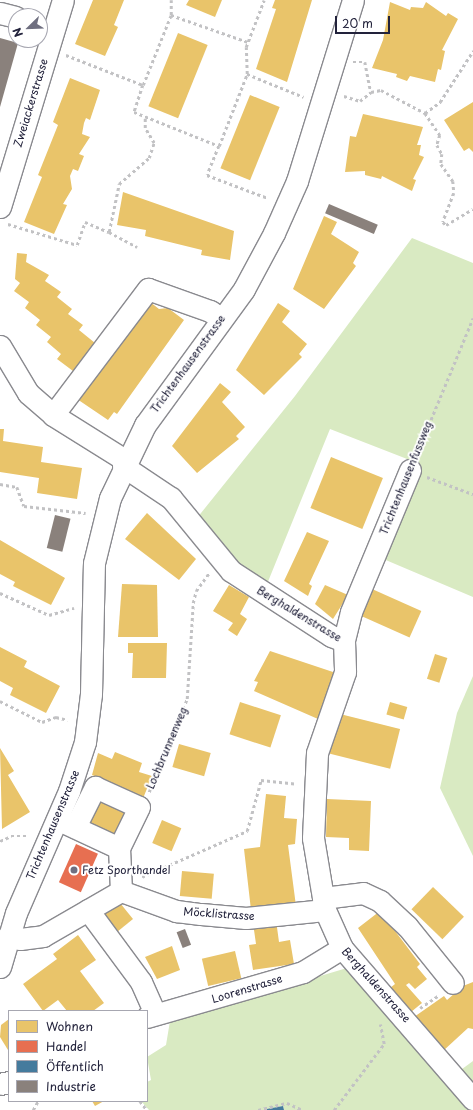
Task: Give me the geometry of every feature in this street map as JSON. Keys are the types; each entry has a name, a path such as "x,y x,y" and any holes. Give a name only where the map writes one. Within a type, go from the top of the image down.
{"street":[{"name":"Zweiackerstrasse","path":"0,207 49,48 48,25 63,0"},
{"name":"Trichtenhausenstrasse","path":"3,952 80,761 88,724 94,564 104,515 124,463 169,387 222,319 260,262 288,205 353,0"},
{"path":"53,415 148,289 210,311 222,319"},
{"path":"0,346 28,393 53,415 124,463"},
{"name":"Berghaldenstrasse","path":"124,463 171,498 220,558 252,586 344,640 345,672 317,753 314,786 313,838 324,904 342,948 473,1099"},
{"name":"Trichtenhausenfussweg","path":"344,640 351,612 410,470"},
{"path":"3,952 20,939 43,936 121,891 119,848 139,807 95,787 75,828"},
{"path":"56,819 119,848"},
{"name":"Möcklistrasse","path":"121,891 176,912 246,918 324,904 363,892 380,902 406,926 448,988"},
{"path":"88,910 141,982 151,1016"},
{"name":"Loorenstrasse","path":"151,1016 303,972 342,948"}],"path":[{"path":"170,0 170,15 134,112 219,146"},
{"path":"264,0 248,42 247,74 207,175 275,200"},
{"path":"170,15 248,42"},
{"path":"49,48 143,85"},
{"path":"425,113 440,102 473,51"},
{"path":"334,61 365,62 371,92"},
{"path":"247,74 310,99"},
{"path":"352,98 360,101 371,92 381,90 425,113 440,135 438,145 442,154 441,164 453,181 454,193 443,222 446,225 473,209"},
{"path":"109,232 119,184 149,158 154,143 145,128 145,117"},
{"path":"0,222 77,245 85,222 138,247"},
{"name":"Trichtenhausenfussweg","path":"410,470 473,318"},
{"path":"410,470 473,494"},
{"path":"0,484 17,487 24,506 104,515"},
{"name":"Lochbrunnenweg","path":"139,807 144,802 187,699 196,591 220,558"},
{"path":"0,593 49,615 92,602"},
{"path":"0,701 42,722 56,717 88,724"},
{"path":"121,891 126,884 247,831 261,780 314,786"},
{"path":"0,841 23,834 47,840"},
{"path":"428,1005 448,988"},
{"path":"334,1110 384,1044 383,1029 376,1017"},
{"path":"141,1102 147,1110"},
{"path":"258,1110 287,1103 303,1110"}],"green space":[{"path":"412,238 473,263 473,597 381,558 420,464 330,429 265,589 235,567 197,518 295,396"},
{"path":"473,676 473,856 440,788 457,713"},
{"path":"347,968 470,1110 284,1110 283,1106 264,1110 149,1110 142,1102 148,1102 148,1082 151,1080 148,1056 166,1045 170,1021"},
{"path":"473,1061 473,1089 458,1072"}],"building: Wohnen":[{"path":"93,0 124,0 114,25 118,27 105,56 75,44"},
{"path":"189,0 222,0 215,17 186,5"},
{"path":"275,0 312,0 287,82 256,69 276,9 272,8"},
{"path":"390,2 410,10 411,7 423,8 426,2 446,16 448,13 458,19 442,50 445,51 441,70 438,69 435,82 410,76 407,81 396,77 397,74 372,68 383,40"},
{"path":"178,33 208,45 178,118 148,106"},
{"path":"70,78 100,90 90,120 86,118 84,123 82,134 90,137 79,154 84,156 78,171 73,169 70,176 72,189 63,204 67,205 54,234 24,222 42,177 38,175 58,125 53,122"},
{"path":"250,95 280,107 250,180 220,168"},
{"path":"473,102 473,152 469,148 464,151 444,120"},
{"path":"363,114 423,127 417,145 421,145 419,155 424,157 413,179 416,180 412,191 382,176 381,179 365,175 365,171 345,172 350,136 356,137"},
{"path":"123,192 234,231 230,260 201,255 202,250 145,236 146,230 117,225"},
{"path":"324,216 337,222 331,234 359,252 353,263 356,266 324,309 293,289"},
{"path":"17,253 27,254 26,262 49,275 45,281 61,292 57,297 72,309 68,314 83,325 79,330 95,343 73,371 57,359 61,354 47,342 51,337 36,325 40,320 25,308 29,302 14,291 20,283 15,279"},
{"path":"150,302 159,309 168,308 184,320 117,414 114,412 108,420 77,399"},
{"path":"278,303 290,311 282,322 307,344 299,354 302,357 264,395 236,370"},
{"path":"220,383 231,392 222,402 245,427 236,436 239,439 197,473 172,446"},
{"path":"0,429 4,429 3,441 43,447 41,462 82,468 77,499 37,493 39,478 0,472"},
{"path":"331,457 383,478 362,529 310,508"},
{"path":"147,513 196,559 179,580 125,539"},
{"path":"307,532 329,541 309,584 312,586 308,596 284,581"},
{"path":"0,540 65,578 51,605 13,586 15,582 0,574"},
{"path":"122,584 157,585 158,637 118,637"},
{"path":"229,585 249,597 240,614 247,619 237,636 228,630 233,623 213,611"},
{"path":"325,585 348,595 333,619 315,604"},
{"path":"372,589 421,611 410,637 360,615"},
{"path":"128,643 167,643 166,678 132,678 133,653 128,653"},
{"path":"0,647 27,661 24,667 60,686 46,713 10,695 13,688 0,681"},
{"path":"270,651 336,673 318,719 254,691 258,682 254,681"},
{"path":"435,654 447,658 439,683 427,679"},
{"path":"240,702 281,715 270,748 229,734"},
{"path":"390,702 407,707 404,719 386,714"},
{"path":"336,713 400,729 390,769 326,753"},
{"path":"179,744 211,753 204,776 172,767"},
{"path":"0,748 14,771 8,775 30,812 2,829"},
{"path":"115,752 142,763 139,772 152,776 142,801 129,795 131,791 92,775 98,753 112,759"},
{"path":"266,794 286,796 284,818 297,819 295,844 288,845 296,906 251,910 244,849 260,847"},
{"path":"99,799 125,811 114,836 88,823"},
{"path":"327,799 371,801 369,851 349,850 349,838 326,837"},
{"path":"162,820 181,828 172,851 152,843"},
{"path":"182,871 214,874 212,899 180,896"},
{"path":"433,887 464,917 442,939 411,909"},
{"path":"116,898 133,919 117,932 97,914"},
{"path":"380,911 420,964 417,967 427,979 415,989 409,983 406,985 422,1003 411,1012 390,988 395,984 358,928"},
{"path":"276,920 279,942 290,940 294,964 253,970 249,945 256,944 253,923"},
{"path":"78,935 96,960 80,971 104,1003 94,1010 66,1010 58,1000 42,1010 23,984 57,959 53,954"},
{"path":"172,946 180,970 157,979 145,957"},
{"path":"235,951 241,978 208,986 202,959"},
{"path":"473,982 473,1029 468,1028 443,1051 414,1017 444,996 447,1000 463,986"},
{"path":"8,1020 8,1050 0,1037 1,1025"},
{"path":"93,1102 102,1102 95,1106"}],"building: Handel":[{"path":"76,844 98,854 81,892 59,882"}],"building: Öffentlich":[{"path":"283,1106 284,1110 267,1110 267,1109"}],"building: Industrie":[{"path":"0,38 8,40 8,48 17,48 0,107"},
{"path":"329,204 378,225 374,234 325,213"},
{"path":"55,515 71,519 62,552 47,548"},
{"path":"185,929 191,945 183,948 177,932"}],"place":[{"name":"Fetz Sporthandel","path":"74,870"}]}
